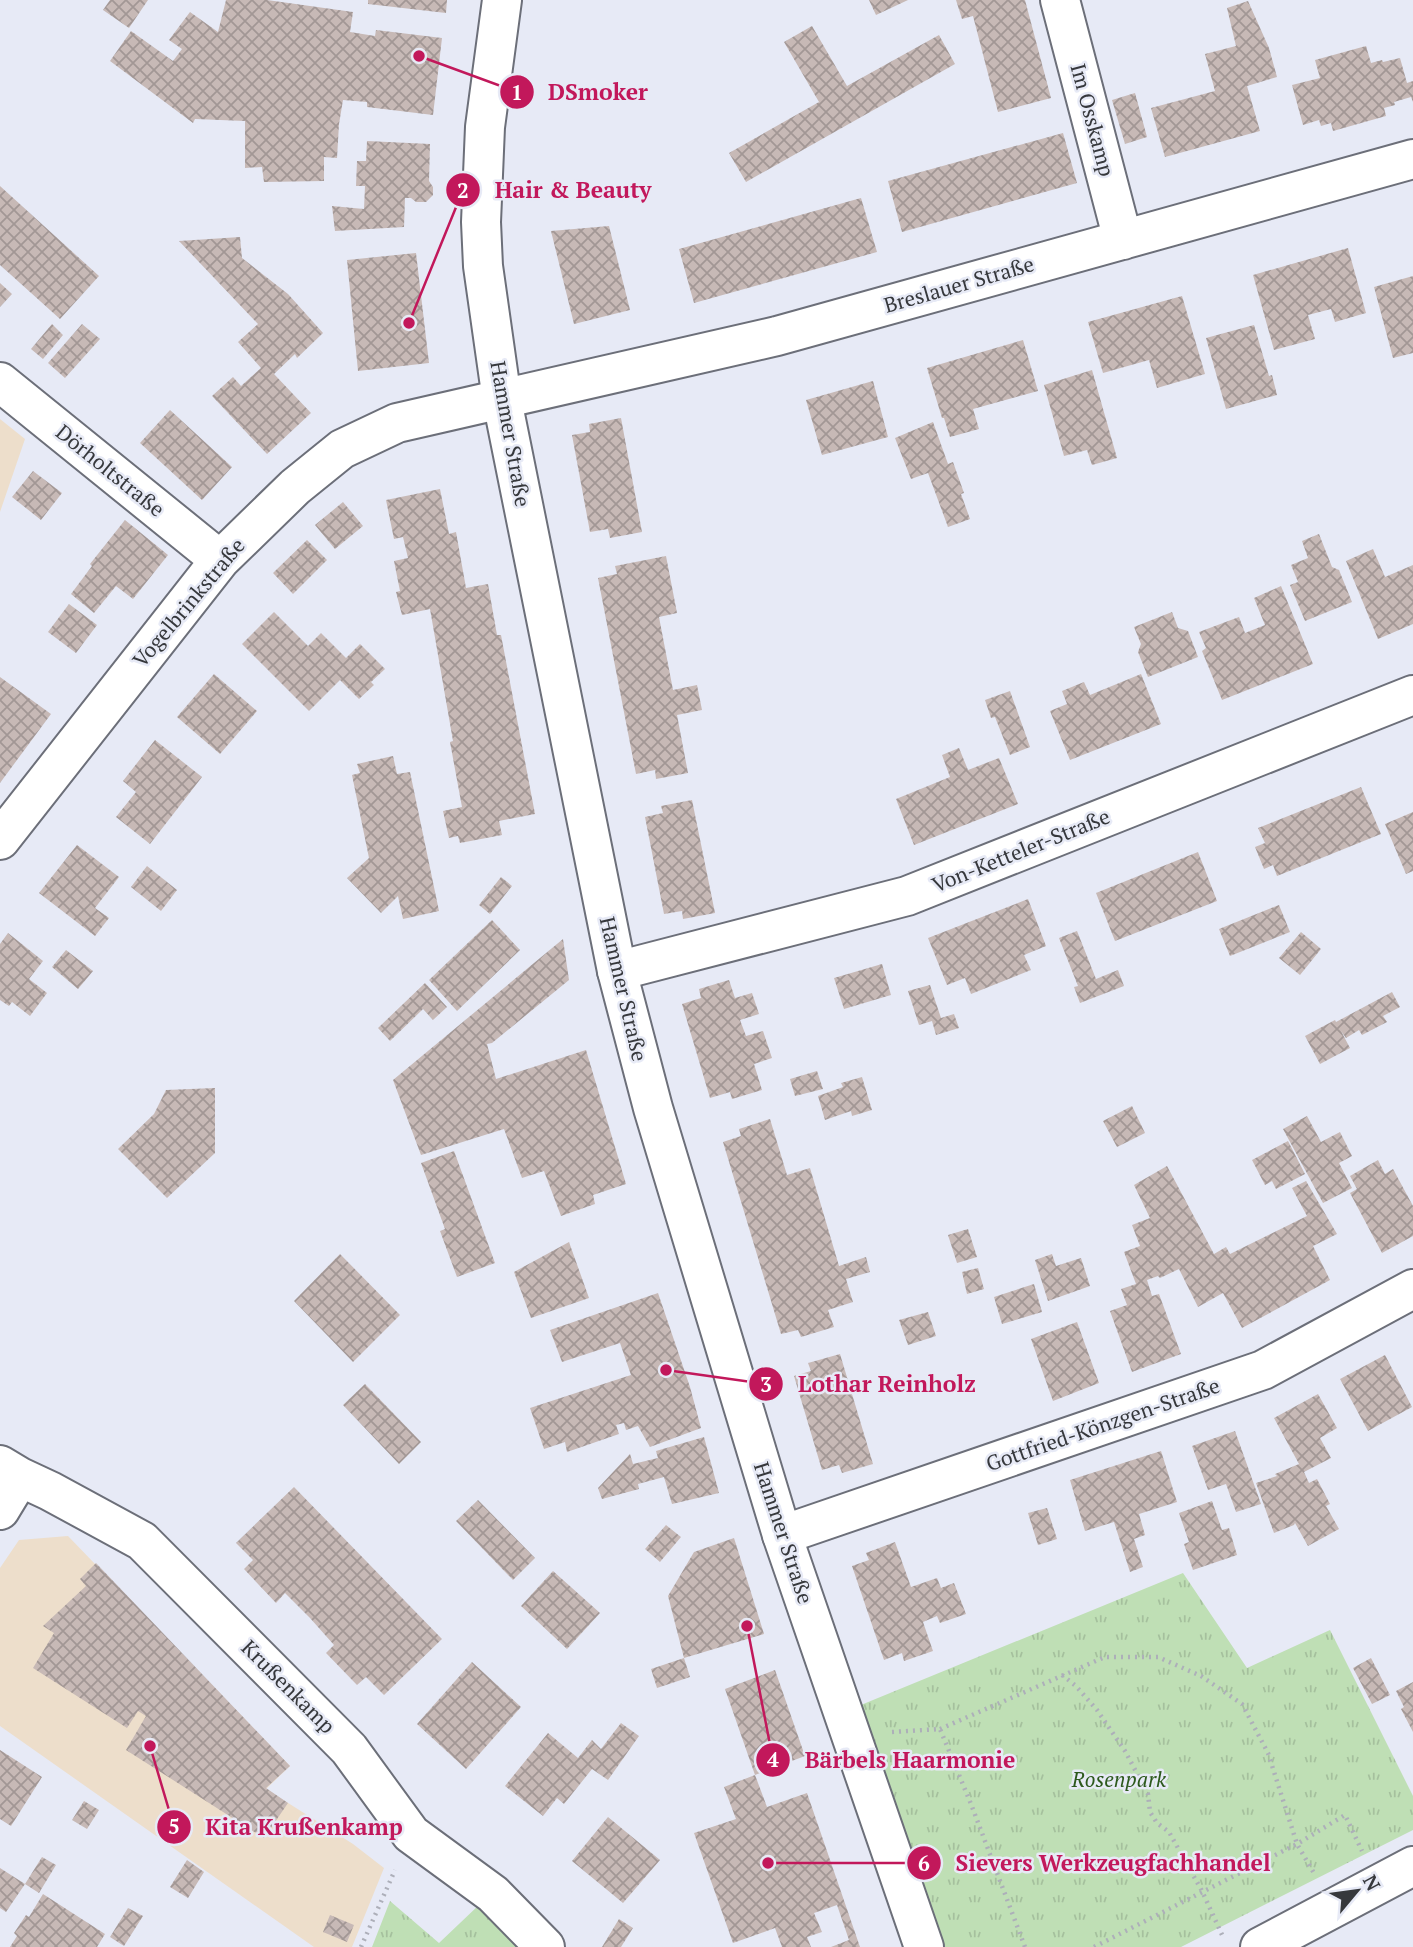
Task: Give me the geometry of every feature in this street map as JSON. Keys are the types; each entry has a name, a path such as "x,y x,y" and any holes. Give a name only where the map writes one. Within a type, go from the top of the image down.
{"street":[{"name":"Hammer Straße","path":"502,0 485,127 481,222 483,266 502,400 617,971 653,1108 782,1535 924,1947"},
{"name":"Im Osskamp","path":"1060,0 1123,240"},
{"name":"Breslauer Straße","path":"502,400 777,336 1413,159"},
{"name":"Dörholtstraße","path":"0,382 220,560"},
{"name":"Vogelbrinkstraße","path":"0,839 220,560 295,486 341,449 397,423 502,400"},
{"name":"Von-Ketteler-Straße","path":"617,971 907,896 1413,695"},
{"name":"Gottfried-Könzgen-Straße","path":"782,1535 1263,1370 1413,1289"},
{"path":"0,1510 10,1471"},
{"name":"Krußenkamp","path":"10,1471 142,1541 349,1749 411,1834 493,1894 545,1947"},
{"path":"1260,1947 1413,1866"}],"path":[{"path":"851,1735 940,1728 1105,1657 1158,1657 1201,1676 1242,1704 1268,1753 1297,1844 1333,1908"},
{"path":"1062,1675 1076,1686 1097,1710 1125,1751 1148,1794 1150,1812 1157,1823 1169,1832 1202,1891 1228,1947"},
{"path":"940,1728 1025,1947"},
{"path":"1094,1947 1297,1844 1345,1815 1377,1884"},
{"path":"361,1947 411,1834"}],"shaded area":[{"path":"0,419 25,439 0,512"},
{"path":"68,1536 290,1766 266,1789 353,1844 384,1868 352,1947 314,1947 0,1726 0,1568 19,1540"}],"green space":[{"name":"Rosenpark","path":"1183,1573 1247,1668 1330,1630 1413,1796 1413,1830 1181,1947 942,1947 856,1707"},
{"path":"390,1901 439,1943 480,1904 523,1947 372,1947"}],"building":[{"path":"110,0 148,0 129,28 103,10"},
{"path":"226,0 267,0 353,12 350,32 375,36 376,30 442,38 433,115 367,107 367,102 343,100 337,158 324,157 324,181 264,182 262,167 245,168 245,121 195,119 193,123 110,61 131,31 173,61 182,49 169,40 190,12 218,32"},
{"path":"368,0 447,0 446,13 368,4"},
{"path":"869,0 908,0 876,15"},
{"path":"956,0 1025,0 1051,98 998,112 973,16 962,19"},
{"path":"1248,1 1269,48 1277,77 1247,86 1260,131 1165,157 1151,108 1215,91 1205,54 1236,46 1227,8"},
{"path":"812,26 847,86 939,35 955,64 746,182 729,153 819,102 784,42"},
{"path":"1366,46 1371,63 1400,58 1407,83 1413,81 1413,102 1411,97 1394,102 1395,105 1384,108 1386,116 1333,131 1331,123 1321,126 1319,120 1303,125 1292,85 1320,78 1315,60"},
{"path":"1135,93 1147,137 1125,144 1112,100"},
{"path":"1063,133 1077,183 902,232 888,181"},
{"path":"367,141 430,144 429,181 433,187 433,195 426,202 405,198 404,227 335,231 332,206 364,209 365,186 356,186 357,161 366,161"},
{"path":"0,186 99,276 60,319 0,265"},
{"path":"861,198 877,252 694,303 679,249"},
{"path":"609,226 630,310 574,324 551,231"},
{"path":"240,237 242,258 288,294 323,333 297,358 295,354 274,374 311,413 267,454 212,396 233,377 241,386 261,368 238,342 258,324 179,241"},
{"path":"1348,248 1366,313 1335,322 1331,309 1308,315 1315,339 1274,350 1253,275"},
{"path":"416,253 429,363 358,371 347,260"},
{"path":"1413,276 1413,353 1393,358 1374,287"},
{"path":"0,283 12,294 0,307"},
{"path":"1182,296 1205,374 1157,388 1149,360 1103,373 1088,322"},
{"path":"52,324 63,335 43,359 31,349"},
{"path":"82,324 100,339 65,378 48,363"},
{"path":"1254,325 1277,395 1226,409 1206,338"},
{"path":"1023,340 1038,391 973,409 979,429 950,437 927,368"},
{"path":"1092,370 1117,458 1092,465 1087,450 1064,456 1044,385"},
{"path":"873,381 888,437 822,455 806,400"},
{"path":"170,410 232,467 202,500 140,443"},
{"path":"621,418 642,532 610,538 608,529 590,532 572,435 590,432 589,424"},
{"path":"933,422 948,464 953,462 970,519 948,527 928,473 911,479 895,438"},
{"path":"33,471 62,493 41,520 12,497"},
{"path":"440,489 449,534 456,532 466,588 488,584 497,635 501,635 535,814 499,821 502,835 460,843 458,836 449,838 443,811 462,807 430,609 402,615 396,592 400,591 394,561 408,558 403,537 394,539 386,500"},
{"path":"343,502 363,526 335,549 315,525"},
{"path":"125,520 168,555 133,599 116,586 94,613 71,594 92,566 90,564"},
{"path":"1319,534 1332,567 1339,570 1352,602 1305,621 1290,585 1298,582 1291,565 1308,558 1302,541"},
{"path":"307,540 327,560 293,594 273,573"},
{"path":"1373,549 1385,577 1413,565 1413,624 1378,639 1346,561"},
{"path":"666,556 677,613 659,617 673,690 697,685 702,710 677,715 688,773 656,779 655,770 636,774 598,578 617,574 615,566"},
{"path":"1281,586 1313,664 1222,700 1202,651 1206,648 1199,632 1239,617 1245,633 1265,625 1254,598"},
{"path":"69,604 97,625 76,653 48,632"},
{"path":"274,612 308,646 321,633 346,658 360,644 385,669 371,682 374,685 359,699 340,680 309,711 242,644"},
{"path":"1172,612 1178,628 1188,631 1198,657 1148,677 1138,652 1141,644 1134,627"},
{"path":"214,674 257,711 220,754 177,717"},
{"path":"1141,674 1161,724 1070,760 1050,711 1067,704 1062,691 1084,682 1090,695"},
{"path":"0,677 51,714 0,783"},
{"path":"1010,691 1030,747 1010,755 985,700"},
{"path":"155,740 202,777 150,844 116,817 136,792 123,781"},
{"path":"959,748 968,770 999,758 1018,804 914,845 896,799 950,777 942,755"},
{"path":"393,756 397,774 410,772 439,911 403,919 398,896 381,913 347,878 369,858 352,775 360,773 357,764"},
{"path":"1361,787 1381,834 1277,876 1273,865 1264,869 1255,847 1265,843 1258,828"},
{"path":"692,800 715,913 683,919 682,911 664,914 645,817 663,813 661,806"},
{"path":"1413,812 1413,871 1406,874 1385,824"},
{"path":"77,845 119,877 95,908 109,918 95,936 39,893"},
{"path":"1198,852 1217,901 1115,941 1096,893"},
{"path":"147,866 177,890 161,911 131,887"},
{"path":"501,877 512,886 490,914 479,905"},
{"path":"1028,899 1046,946 1024,955 1031,970 971,994 965,978 947,985 928,938"},
{"path":"1279,905 1290,932 1230,956 1219,929"},
{"path":"492,920 520,950 457,1011 429,980"},
{"path":"1077,931 1096,979 1118,970 1124,986 1080,1003 1074,987 1078,986 1059,938"},
{"path":"1301,932 1321,949 1300,975 1279,958"},
{"path":"8,933 43,961 29,979 47,993 30,1016 12,1002 9,1006 0,1000 0,944"},
{"path":"563,939 569,980 492,1043 487,1044 496,1079 586,1050 626,1184 593,1195 595,1204 561,1216 544,1171 522,1178 504,1129 421,1155 393,1080"},
{"path":"66,950 93,971 78,989 52,967"},
{"path":"882,964 891,995 844,1009 834,978"},
{"path":"729,980 735,998 752,993 759,1014 740,1020 746,1036 763,1031 772,1058 754,1064 762,1090 732,1099 730,1092 710,1098 682,1004 701,998 699,989"},
{"path":"425,983 447,1007 433,1020 423,1009 390,1041 378,1028"},
{"path":"930,985 941,1018 954,1014 959,1028 936,1035 932,1021 919,1025 908,991"},
{"path":"1392,992 1400,1007 1383,1016 1387,1022 1362,1035 1359,1030 1346,1038 1341,1031 1350,1048 1320,1064 1305,1036"},
{"path":"817,1071 823,1089 795,1096 790,1079"},
{"path":"862,1077 872,1110 852,1116 851,1111 825,1120 818,1096 843,1087 841,1083"},
{"path":"215,1088 215,1153 167,1198 118,1149 154,1114 166,1090"},
{"path":"1132,1106 1145,1133 1117,1147 1103,1121"},
{"path":"1307,1116 1321,1142 1340,1132 1352,1156 1339,1163 1352,1188 1323,1203 1283,1129"},
{"path":"770,1119 787,1175 810,1168 839,1266 866,1257 870,1272 846,1279 853,1302 828,1310 834,1327 801,1337 798,1330 781,1334 723,1142 741,1136 739,1129"},
{"path":"1288,1141 1305,1174 1276,1189 1272,1181 1265,1185 1252,1160"},
{"path":"454,1151 495,1263 457,1277 440,1231 445,1229 421,1163"},
{"path":"1378,1160 1385,1174 1393,1169 1413,1206 1413,1236 1382,1253 1350,1193 1357,1189 1350,1176"},
{"path":"1167,1166 1214,1254 1226,1247 1230,1254 1307,1216 1292,1188 1306,1181 1337,1234 1313,1246 1330,1280 1242,1328 1223,1293 1198,1307 1179,1269 1160,1278 1158,1276 1147,1280 1152,1296 1159,1294 1181,1354 1132,1372 1110,1311 1127,1305 1121,1289 1136,1284 1124,1252 1140,1246 1132,1225 1150,1218 1134,1185"},
{"path":"968,1229 977,1257 957,1263 948,1235"},
{"path":"569,1242 589,1298 531,1318 514,1272"},
{"path":"340,1254 400,1315 353,1362 294,1301"},
{"path":"1052,1254 1056,1266 1081,1258 1090,1286 1048,1301 1035,1260"},
{"path":"978,1268 984,1289 967,1294 962,1272"},
{"path":"1034,1284 1042,1312 1002,1324 994,1297"},
{"path":"658,1293 701,1428 650,1447 638,1426 626,1430 624,1423 616,1425 619,1434 567,1452 565,1442 544,1449 530,1408 631,1375 620,1343 562,1362 550,1330"},
{"path":"928,1312 936,1336 908,1345 899,1320"},
{"path":"1077,1322 1099,1383 1053,1401 1031,1339"},
{"path":"840,1354 873,1464 842,1473 839,1465 822,1470 794,1376 811,1371 808,1363"},
{"path":"1385,1355 1412,1407 1368,1431 1340,1379"},
{"path":"365,1384 421,1442 399,1464 343,1405"},
{"path":"1318,1394 1337,1428 1320,1438 1331,1458 1304,1472 1309,1483 1317,1479 1330,1504 1326,1506 1339,1529 1308,1546 1295,1523 1274,1533 1256,1483 1299,1464 1274,1418"},
{"path":"1235,1431 1261,1504 1236,1512 1226,1484 1208,1490 1192,1446"},
{"path":"704,1437 719,1493 672,1504 664,1477 638,1484 639,1489 602,1499 598,1488 630,1454 633,1464 658,1458 656,1451"},
{"path":"1161,1451 1177,1502 1139,1514 1145,1535 1134,1539 1143,1567 1130,1572 1114,1522 1085,1531 1070,1480"},
{"path":"294,1487 442,1639 384,1695 366,1677 357,1685 326,1653 334,1645 310,1618 285,1593 276,1603 244,1569 253,1560 236,1543"},
{"path":"478,1500 535,1558 513,1580 456,1521"},
{"path":"1212,1501 1222,1530 1229,1528 1237,1555 1193,1570 1184,1544 1189,1542 1179,1513"},
{"path":"1047,1508 1057,1539 1038,1545 1028,1513"},
{"path":"666,1525 681,1537 660,1562 645,1549"},
{"path":"734,1538 764,1634 684,1658 668,1596 694,1552"},
{"path":"895,1542 911,1587 937,1578 941,1588 954,1583 966,1614 940,1623 937,1616 923,1622 933,1651 904,1661 902,1653 884,1660 852,1566 869,1560 866,1553"},
{"path":"96,1563 290,1766 266,1788 288,1803 264,1838 126,1750 146,1716 138,1711 127,1728 33,1668 54,1633 43,1626 86,1586 80,1579"},
{"path":"553,1571 600,1613 567,1649 521,1606"},
{"path":"684,1658 690,1677 657,1688 651,1669"},
{"path":"1371,1658 1390,1695 1372,1704 1353,1668"},
{"path":"472,1662 521,1707 466,1769 417,1724"},
{"path":"775,1670 805,1756 755,1775 725,1689"},
{"path":"1413,1682 1413,1732 1401,1709 1404,1707 1396,1691"},
{"path":"621,1723 639,1736 608,1780 592,1769 564,1804 557,1798 543,1816 505,1786 548,1733 578,1758 592,1740 601,1749"},
{"path":"0,1750 42,1777 11,1826 0,1819"},
{"path":"755,1775 767,1807 807,1793 860,1947 831,1947 849,1940 837,1905 814,1913 822,1932 807,1937 811,1947 782,1947 775,1928 733,1943 694,1833 736,1819 724,1787"},
{"path":"84,1801 99,1810 87,1829 72,1820"},
{"path":"608,1817 660,1860 623,1903 572,1861"},
{"path":"42,1857 56,1865 39,1893 25,1884"},
{"path":"187,1860 204,1872 188,1898 170,1887"},
{"path":"0,1868 25,1884 6,1912 0,1908"},
{"path":"43,1894 105,1934 97,1947 10,1947 17,1936 14,1933 26,1915 29,1917"},
{"path":"128,1908 143,1916 124,1946 110,1937"},
{"path":"330,1915 354,1925 347,1942 323,1932"},
{"path":"619,1919 633,1928 621,1947 602,1947"}],"place":[{"name":"DSmoker","path":"419,56"},
{"name":"Hair & Beauty","path":"409,323"},
{"name":"Lothar Reinholz","path":"666,1370"},
{"name":"Bärbels Haarmonie","path":"747,1626"},
{"name":"Kita Krußenkamp","path":"150,1746"},
{"name":"Sievers Werkzeugfachhandel","path":"768,1863"}]}
